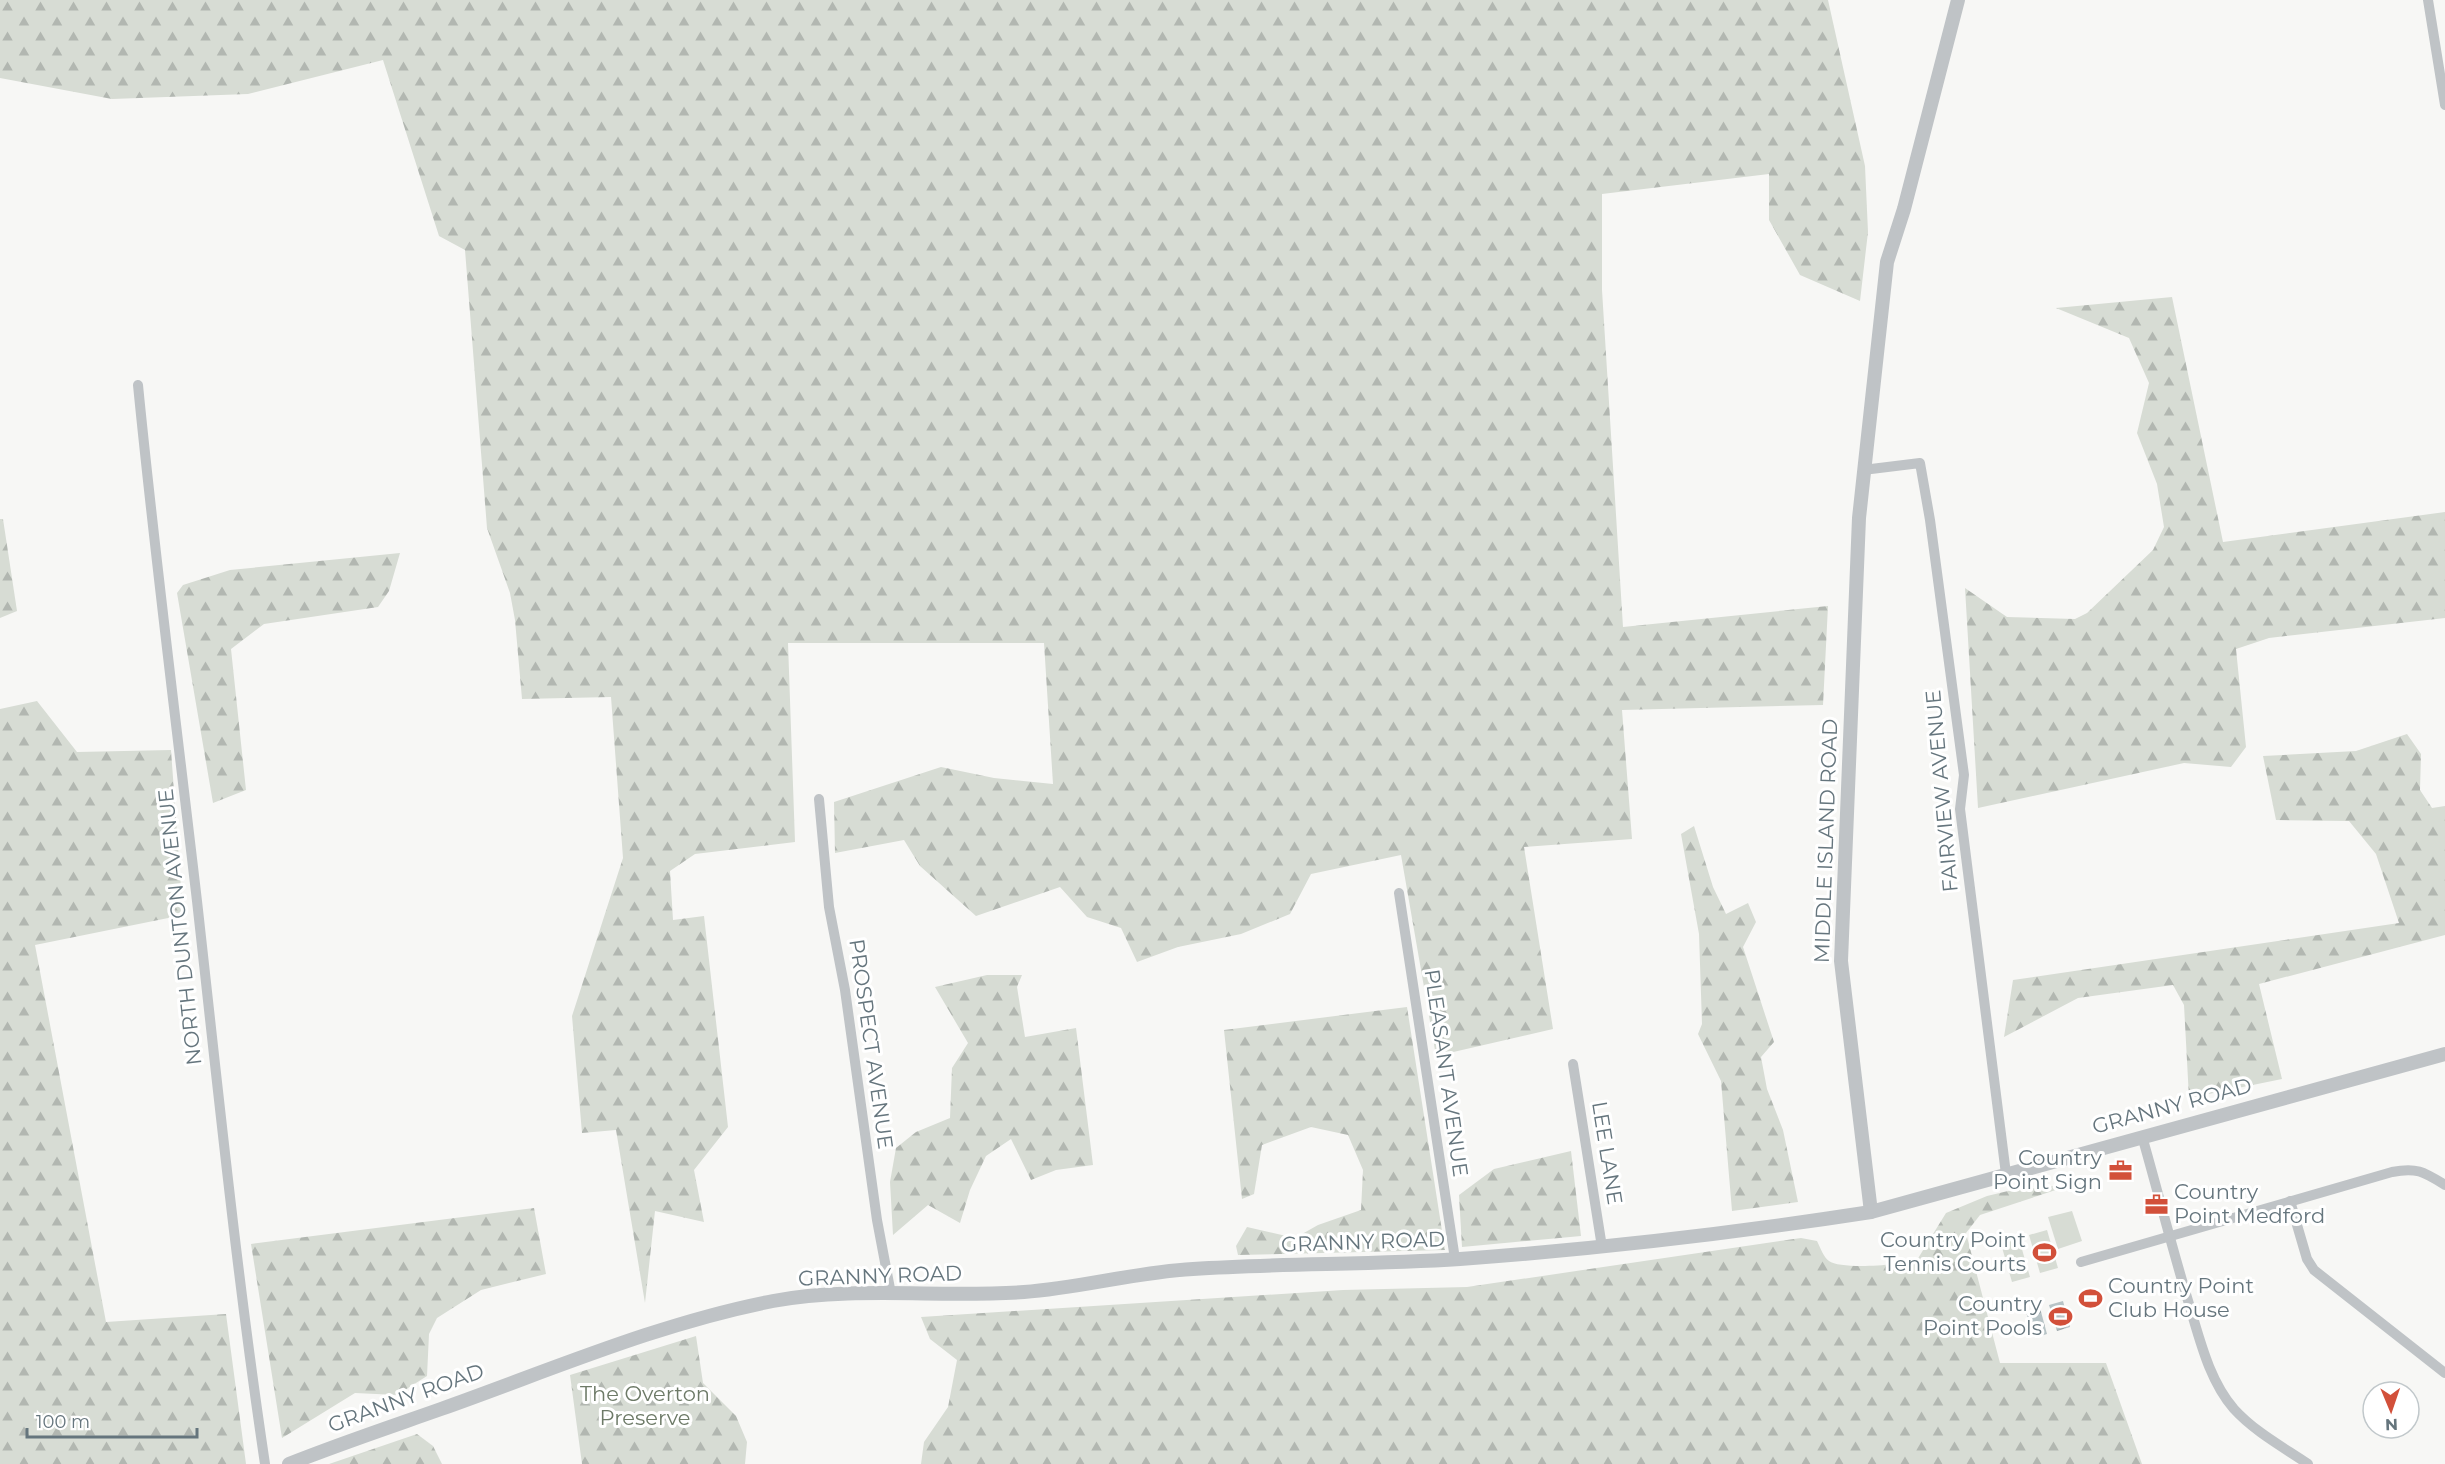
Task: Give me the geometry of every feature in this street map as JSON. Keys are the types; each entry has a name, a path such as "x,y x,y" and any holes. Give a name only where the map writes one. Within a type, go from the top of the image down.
{"street":[{"name":"MIDDLE ISLAND ROAD","path":"1871,1212 1840,961 1858,530 1887,262 1904,209 1958,0"},
{"path":"2428,0 2445,105"},
{"name":"NORTH DUNTON AVENUE","path":"138,386 155,557 180,753 234,1232 265,1464"},
{"name":"FAIRVIEW AVENUE","path":"1863,470 1920,462 1930,520 1964,774 1960,809 2006,1174"},
{"name":"PROSPECT AVENUE","path":"819,799 830,907 843,979 877,1220 891,1294"},
{"name":"PLEASANT AVENUE","path":"1399,893 1455,1259"},
{"name":"GRANNY ROAD","path":"289,1464 562,1363 697,1319 775,1301 840,1295 1023,1293 1069,1288 1142,1273 1455,1259 1602,1247 1781,1226 1871,1212 2445,1054"},
{"name":"LEE LANE","path":"1574,1064 1602,1247"},
{"path":"2142,1136 2205,1356 2221,1391 2254,1428 2308,1464"},
{"path":"2081,1262 2408,1169 2422,1171 2445,1185"},
{"path":"2290,1201 2307,1259 2314,1270 2445,1373"}],"green space":[{"path":"0,0 1828,0 1865,166 1868,232 1860,301 1800,275 1769,220 1769,174 1602,194 1602,290 1623,627 1828,606 1823,705 1622,710 1632,839 1524,847 1553,1029 1436,1056 1401,855 1311,874 1290,914 1241,934 1178,947 1137,962 1121,928 1087,917 1060,887 976,916 920,866 904,840 835,853 834,802 941,767 994,778 1053,784 1044,643 788,643 795,842 695,854 670,871 673,920 704,916 728,1127 694,1170 704,1222 655,1211 645,1303 616,1130 582,1133 572,1016 623,858 611,697 522,699 515,620 510,593 487,528 465,250 439,236 383,60 248,94 112,99 0,78"},
{"path":"2172,297 2223,542 2445,512 2445,618 2269,638 2236,649 2246,747 2231,767 2184,763 1978,808 1965,588 2007,617 2075,619 2087,613 2153,550 2164,527 2157,484 2137,433 2149,383 2129,338 2056,308"},
{"path":"0,519 3,519 17,611 0,618"},
{"path":"400,553 389,591 378,607 264,624 231,649 246,790 213,803 177,593 183,585 230,570"},
{"path":"37,701 77,752 171,750 183,915 35,945 106,1322 226,1314 246,1464 0,1464 0,709"},
{"path":"2407,734 2421,754 2420,790 2432,808 2445,806 2445,935 2259,984 2282,1079 2189,1098 2184,1005 2173,985 2078,998 2004,1037 2013,980 2399,923 2376,854 2349,821 2276,820 2263,756 2356,751"},
{"path":"1694,826 1713,887 1726,914 1748,903 1756,922 1743,947 1774,1042 1761,1057 1767,1089 1783,1130 1798,1202 1732,1211 1721,1081 1698,1034 1702,1024 1699,934 1681,834"},
{"path":"987,975 1022,975 1017,987 1025,1037 1076,1028 1093,1165 1056,1170 1031,1180 1011,1139 986,1156 970,1190 960,1223 928,1205 893,1235 890,1182 896,1148 916,1132 950,1118 952,1068 968,1043 935,987"},
{"path":"1407,1007 1445,1250 1238,1255 1236,1246 1247,1227 1295,1238 1318,1225 1361,1210 1363,1170 1348,1135 1311,1127 1262,1145 1254,1194 1242,1199 1224,1030"},
{"path":"1571,1151 1581,1236 1462,1247 1459,1195 1494,1169"},
{"path":"2074,1184 1980,1215 1966,1233 2000,1363 2106,1363 2142,1464 921,1464 924,1442 948,1407 957,1360 930,1339 921,1317 1343,1290 1467,1287 1801,1238 1817,1241 1825,1257 1836,1264 1872,1266 1899,1264 1917,1260 1946,1213 1987,1196 2008,1191"},
{"path":"534,1208 546,1274 481,1290 437,1318 429,1334 427,1376 397,1395 355,1393 282,1438 251,1244"},
{"path":"2072,1211 2082,1241 2058,1249 2048,1217"},
{"name":"Country Point Tennis Courts","path":"2047,1230 2058,1268 2040,1273 2029,1235"},
{"name":"Country Point Tennis Courts","path":"2019,1239 2030,1277 2012,1282 2001,1244"},
{"name":"The Overton Preserve","path":"696,1336 703,1383 736,1416 747,1442 745,1464 582,1464 570,1375"},
{"path":"417,1434 433,1446 442,1464 329,1464"}],"water":[{"name":"Country Point Pools","path":"2063,1301 2070,1327 2057,1331 2049,1305"},
{"name":"Country Point Pools","path":"2040,1308 2047,1334 2034,1338 2026,1312"}],"place":[{"name":"Country Point Sign","path":"2120,1170"},
{"name":"Country Point Medford","path":"2156,1204"},
{"name":"Country Point Tennis Courts","path":"2044,1252"},
{"name":"Country Point Club House","path":"2090,1298"},
{"name":"Country Point Pools","path":"2060,1316"}]}
